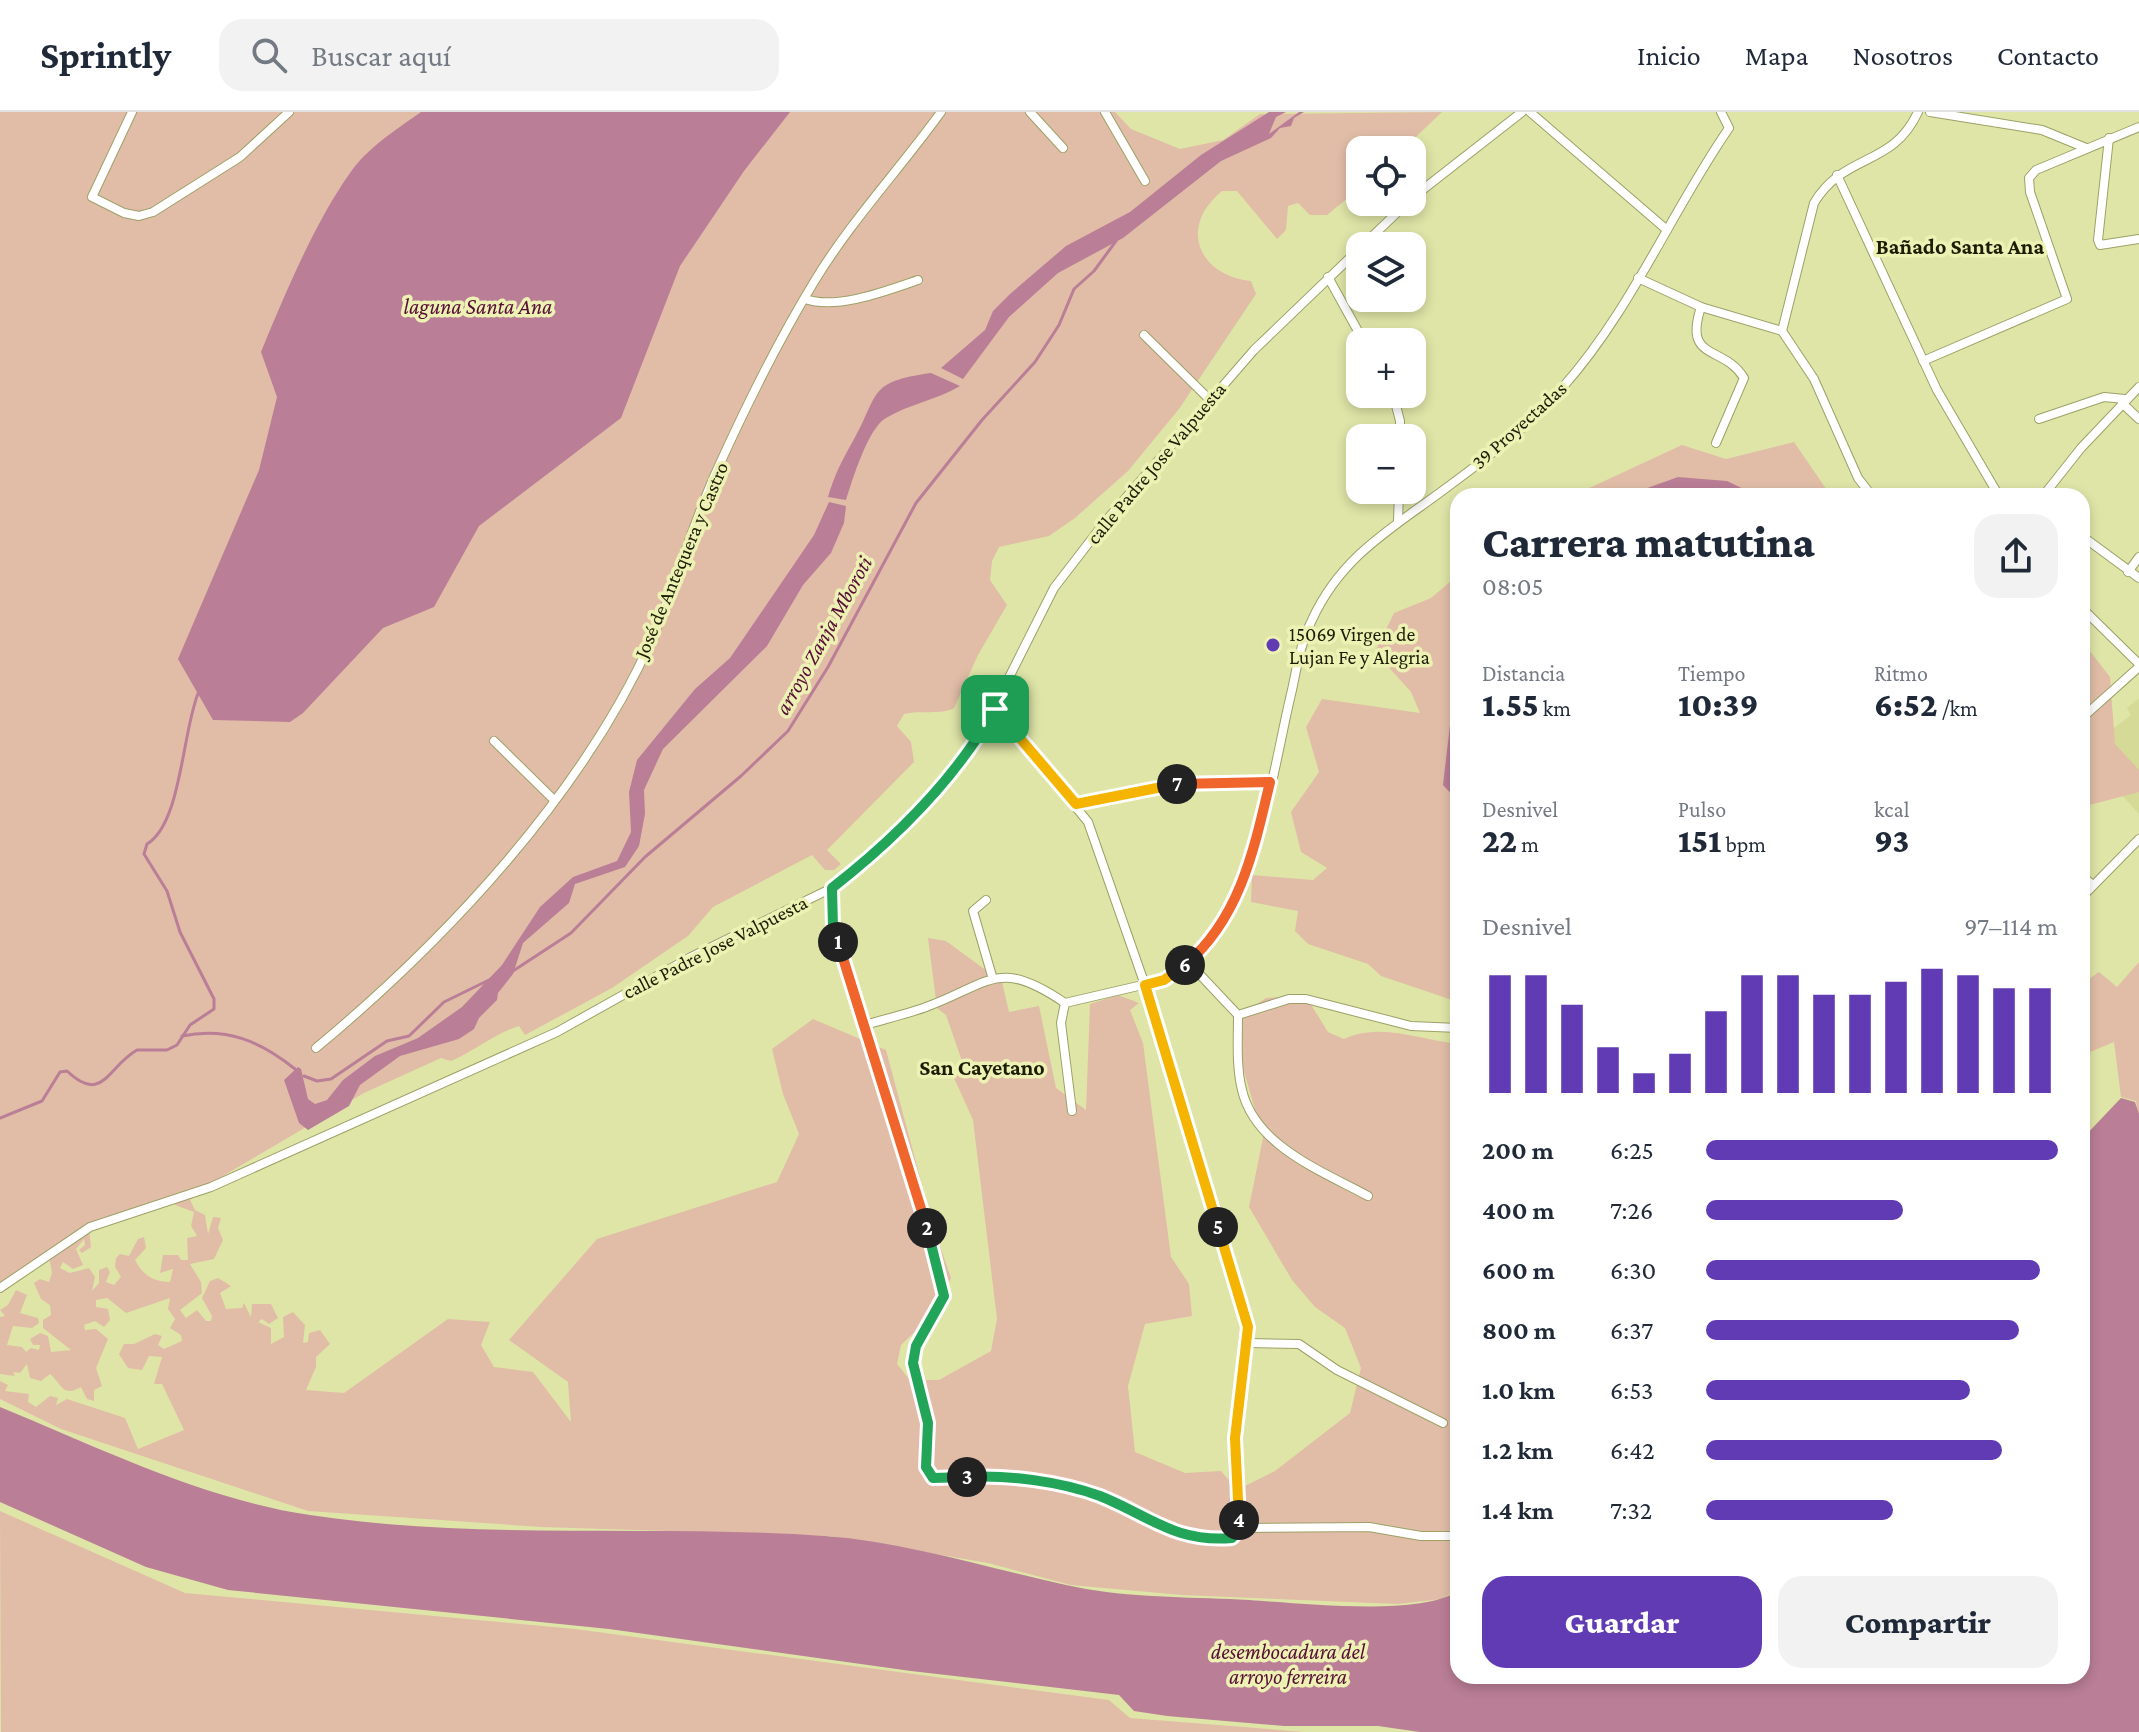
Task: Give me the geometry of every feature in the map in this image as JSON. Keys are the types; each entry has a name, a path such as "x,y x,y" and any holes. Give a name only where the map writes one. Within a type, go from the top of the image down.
{"street":[{"path":"132,112 92,197 124,213 139,216 153,212 240,157 289,112"},
{"name":"José de Antequera y Castro","path":"316,1048 385,991 460,915 553,799 607,724 651,640 717,470 805,299 839,246 941,112"},
{"path":"1030,112 1063,148"},
{"path":"1105,112 1145,181"},
{"name":"calle Padre Jose Valpuesta","path":"1426,187 1522,112"},
{"path":"1530,112 1667,230"},
{"name":"39 Proyectadas","path":"1065,1003 1164,980 1210,940 1237,898 1310,623 1325,594 1372,540 1488,458 1539,412 1594,349 1730,124 1721,112"},
{"path":"1782,331 1814,203 1837,175 1900,142 1918,112"},
{"path":"1930,112 2042,130 2086,148"},
{"path":"1923,361 2067,299 2030,192 2029,178 2036,170 2139,127"},
{"path":"2109,138 2098,240 2100,245 2112,246 2139,239"},
{"path":"1837,175 1923,361 1994,488"},
{"name":"calle Padre Jose Valpuesta","path":"0,1288 90,1227 211,1187 543,1038 691,957 832,888 922,808 970,751 995,709 1054,588 1209,399 1328,277 1393,216"},
{"path":"1328,277 1356,328"},
{"path":"1638,278 1701,307 1782,331 1814,379 1858,478 1866,488"},
{"path":"805,299 817,302 838,300 888,291 918,280"},
{"path":"1701,307 1694,328 1698,342 1744,378 1716,443"},
{"path":"1144,335 1209,399"},
{"path":"2050,488 2139,387"},
{"path":"2039,419 2104,397 2124,401 2139,419"},
{"path":"1398,522 1399,504"},
{"path":"2090,542 2139,578"},
{"path":"2128,572 2139,557"},
{"path":"2090,616 2139,665 2090,711"},
{"path":"832,888 833,928 944,1287 940,1306 916,1346 913,1363 926,1408 926,1467 929,1475 938,1479 999,1475 1099,1496 1163,1529 1194,1537 1232,1538 1241,1528 1235,1438 1238,1398 1248,1343 1245,1313 1145,985 1088,822 995,709"},
{"path":"494,741 553,799"},
{"path":"1076,804 1159,786 1201,782 1270,782"},
{"path":"2090,888 2139,839"},
{"path":"986,900 973,911 992,976"},
{"path":"1188,962 1238,1015 1239,1074 1252,1119 1287,1150 1368,1196"},
{"path":"865,1025 927,1007 992,976 1022,979 1065,1003 1061,1023 1072,1111"},
{"path":"1238,1015 1289,999 1306,999 1411,1026 1450,1028"},
{"path":"1248,1343 1299,1344 1337,1370 1443,1423"},
{"path":"1241,1528 1369,1527 1421,1536 1450,1536"}],"shaded area":[{"path":"0,112 1115,112 1131,129 1180,149 1223,140 1260,114 1442,112 1417,136 1346,136 1346,199 1327,215 1310,215 1298,203 1288,206 1286,230 1277,239 1237,191 1222,191 1208,205 1198,234 1200,247 1218,269 1251,281 1256,294 1179,409 1128,471 1075,518 1049,536 999,547 992,561 990,580 1007,605 978,655 954,708 904,714 897,726 911,742 914,762 827,850 841,864 834,870 825,870 812,855 713,907 688,936 612,988 525,1035 519,1026 451,1061 441,1058 364,1093 201,1189 190,1200 195,1210 205,1215 208,1234 213,1217 221,1218 218,1228 223,1240 214,1259 190,1264 201,1282 202,1293 180,1310 186,1318 197,1310 206,1321 211,1321 212,1316 202,1298 210,1281 218,1278 231,1286 220,1293 226,1309 242,1308 244,1303 251,1317 252,1304 271,1304 278,1318 269,1324 262,1319 258,1322 271,1328 271,1344 284,1337 283,1317 293,1312 305,1325 303,1343 308,1342 309,1333 320,1330 330,1344 316,1357 316,1367 306,1390 344,1393 448,1319 490,1322 481,1345 494,1367 533,1372 571,1422 568,1382 509,1340 597,1239 777,1182 799,1134 783,1094 772,1049 813,1019 886,1050 933,1226 951,1278 929,1318 901,1345 897,1364 910,1380 939,1380 991,1351 997,1319 973,1120 954,1078 963,1064 946,1015 937,1008 928,938 946,941 1002,982 1009,1012 1039,1006 1056,1088 1086,1110 1090,1004 1118,995 1139,1003 1130,1010 1143,1043 1171,1257 1189,1284 1192,1316 1145,1324 1128,1386 1135,1452 1185,1473 1221,1471 1237,1490 1275,1471 1350,1413 1361,1368 1345,1328 1315,1307 1292,1280 1249,1207 1263,1138 1234,1036 1244,1012 1266,998 1305,995 1328,1032 1344,1039 1358,1034 1387,1032 1450,1043 1450,1594 1442,1599 1398,1604 1182,1595 1071,1585 988,1563 830,1536 541,1527 308,1511 61,1429 0,1399 0,1381 8,1385 5,1391 29,1394 28,1402 36,1407 50,1396 58,1398 56,1405 67,1399 125,1418 138,1449 184,1430 162,1384 154,1384 162,1357 149,1356 142,1370 128,1368 119,1354 124,1344 134,1344 155,1334 162,1336 158,1345 164,1349 182,1341 181,1335 170,1328 175,1319 168,1309 170,1298 126,1313 107,1298 96,1300 96,1307 108,1309 110,1320 104,1327 95,1321 84,1325 85,1330 96,1329 108,1339 96,1368 102,1386 94,1390 94,1401 87,1399 81,1387 66,1390 50,1374 41,1381 30,1378 27,1364 20,1373 13,1372 15,1376 0,1374 0,1317 5,1316 0,1310 8,1305 16,1290 27,1295 20,1313 38,1318 39,1323 32,1328 13,1326 7,1345 22,1347 26,1352 31,1348 39,1350 40,1345 33,1345 30,1339 40,1333 48,1336 51,1352 71,1350 43,1328 43,1320 51,1315 50,1305 41,1299 34,1283 40,1279 49,1282 52,1273 49,1257 0,1286","holes":["180,1195 175,1205 194,1212 191,1226 197,1236 187,1238 188,1260 181,1260 178,1255 163,1255 160,1273 173,1269 170,1282 153,1279 135,1260 146,1248 144,1237 138,1239 129,1256 120,1254 116,1258 115,1267 121,1277 114,1285 106,1282 110,1272 107,1267 99,1270 99,1283 92,1291 95,1277 89,1268 70,1273 60,1268 63,1262 73,1269 83,1265 76,1249 84,1239 85,1245 79,1250 82,1253 91,1247 89,1229 83,1228 98,1219"]},
{"path":"1794,442 1826,488 1589,488 1682,445 1726,459"},
{"path":"1450,582 1450,999 1381,976 1368,964 1308,944 1295,931 1298,911 1251,902 1252,875 1313,880 1327,868 1301,852 1291,812 1319,772 1306,727 1322,699 1420,713 1411,692 1375,652 1394,613 1431,598"},
{"path":"2090,651 2110,677 2115,744 2139,770 2139,792 2090,805"},
{"path":"2139,698 2139,814 2101,772 2090,744 2090,725 2114,728 2131,715 2127,708"},
{"path":"2139,962 2139,1125 2136,1101 2121,1097 2114,1042 2090,1052 2090,978 2099,972 2117,987"},
{"path":"0,1511 185,1593 575,1629 1109,1700 1130,1718 1305,1732 1,1732"}],"water":[{"name":"laguna Santa Ana","path":"421,112 790,112 744,171 680,266 621,418 479,526 434,607 383,628 303,713 290,722 213,720 178,659 259,470 277,397 261,352 290,284 337,192 374,147"},
{"path":"1269,112 1286,112 1276,117 1269,134 1299,112 1304,112 1294,118 1291,126 1280,128 1271,138 1221,161 1123,238 1058,273 1009,317 963,379 941,368 985,330 993,311 1010,294 1066,246 1130,212 1201,155"},
{"path":"931,373 960,386 886,418 867,443 846,500 828,497 842,462 878,393 895,381"},
{"path":"1678,477 1727,481 1741,488 1647,488"},
{"path":"829,502 846,506 844,523 831,553 803,585 767,646 663,749 644,790 645,814 639,846 625,867 575,884 569,903 523,943 513,974 474,1029 459,1039 400,1056 360,1085 349,1106 308,1130 299,1123 284,1080 298,1067 308,1099 315,1104 327,1100 343,1080 375,1056 418,1038 462,1007 502,965 540,907 573,877 617,861 631,832 629,792 637,760 695,689 730,658 814,535"},
{"path":"1450,725 1450,792 1443,785"},
{"name":"desembocadura del arroyo ferreira","path":"2121,1098 2135,1102 2139,1114 2139,1732 1420,1732 1378,1726 1284,1726 1167,1716 1134,1711 1119,1695 911,1671 609,1629 228,1590 146,1567 0,1502 0,1407 191,1485 310,1515 438,1528 825,1536 916,1550 1086,1589 1148,1596 1381,1606 1412,1604 1450,1594 1450,1684 2090,1684 2090,1131"}],"waterway":[{"name":"arroyo Zanja Mboroti","path":"513,971 571,933 645,857 741,776 788,731 828,667 916,503 982,420 1035,362 1059,325 1074,289 1094,271 1116,241"},
{"path":"0,1118 42,1101 60,1072 67,1071 79,1081 97,1084 137,1050 167,1050 177,1045 190,1025 214,1009 214,999 180,932 167,891 144,854 147,844 159,833 168,817 199,691"},
{"name":"arroyo Zanja Mboroti","path":"304,1076 317,1081 331,1079 387,1041 409,1036 444,1002 491,979"},
{"name":"arroyo Zanja Mboroti","path":"182,1036 214,1033 242,1039 269,1051 295,1069"}],"place":[{"name":"15069 Virgen de Lujan Fe y Alegria","path":"1273,645"}],"district":[{"name":"Bañado Santa Ana","path":"1960,246"},
{"name":"San Cayetano","path":"982,1067"}],"route":[{"path":"995,709 1076,804 1159,786 1201,782 1270,782 1252,851 1237,898 1227,917 1210,940 1175,974 1145,985 1248,1327 1235,1438 1241,1528 1232,1538 1194,1537 1163,1529 1099,1496 1034,1481 999,1475 938,1479 927,1471 928,1423 924,1395 913,1363 916,1346 940,1306 944,1287 833,928 832,888 922,808 956,770 995,709"}]}
